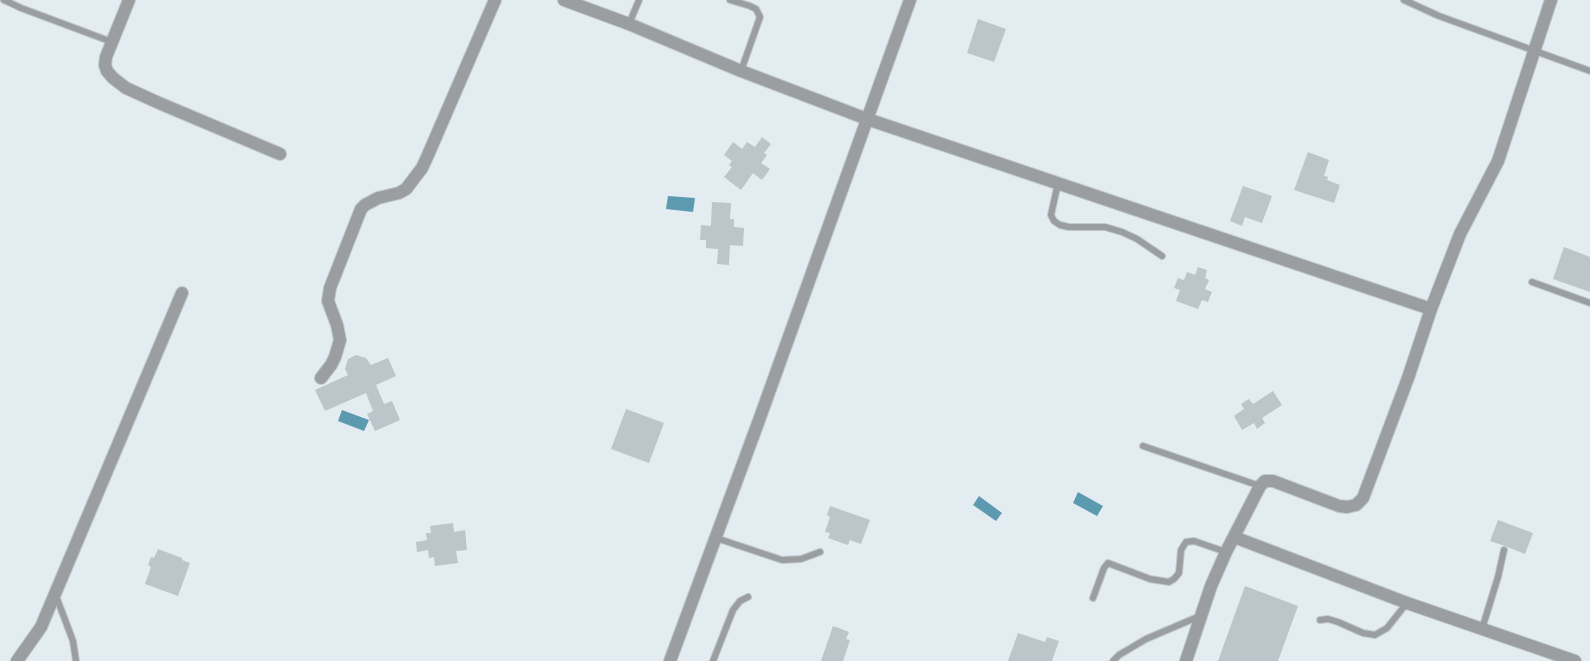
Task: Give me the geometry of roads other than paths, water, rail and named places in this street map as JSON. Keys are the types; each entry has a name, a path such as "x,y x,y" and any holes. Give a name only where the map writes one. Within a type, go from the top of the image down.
{"street":[{"path":"129,0 106,57 105,65 107,71 113,78 126,88 280,154"},
{"path":"321,378 331,365 340,340 328,301 330,288 361,209 378,198 399,193 406,189 422,168 495,0"},
{"path":"564,0 629,24 741,71 867,119 1431,309"},
{"path":"670,661 716,538 910,0"},
{"path":"1186,661 1200,616 1226,552 1260,486 1265,481 1272,481 1338,506 1347,507 1356,505 1363,498 1408,378 1431,309 1460,234 1498,161 1551,0"},
{"path":"17,661 41,627 65,567 95,501 182,293"},
{"path":"1234,537 1407,603 1575,661"}],"lane":[{"path":"4,0 112,42"},
{"path":"629,24 639,0"},
{"path":"730,0 756,9 760,18 741,71"},
{"path":"1404,0 1439,16 1590,72"},
{"path":"1058,183 1051,215 1054,221 1060,225 1069,227 1105,227 1137,239 1162,256"},
{"path":"1532,282 1590,303"},
{"path":"1143,446 1260,486"},
{"path":"716,538 782,560 801,559 820,552"},
{"path":"1093,598 1104,568 1108,563 1150,579 1169,582 1179,573 1181,550 1186,542 1194,541 1226,552"},
{"path":"1482,629 1498,577 1504,550"},
{"path":"55,594 73,641 76,661"},
{"path":"713,661 733,610 740,601 748,597"},
{"path":"1320,620 1328,619 1338,622 1370,636 1375,635 1386,628 1407,603"},
{"path":"1113,661 1119,655 1146,639 1200,616"}],"water":[{"path":"668,196 695,198 693,212 666,209"},
{"path":"342,410 369,420 364,431 338,421"},
{"path":"1078,492 1103,506 1097,516 1073,503"},
{"path":"979,496 1002,513 996,521 973,505"}]}
